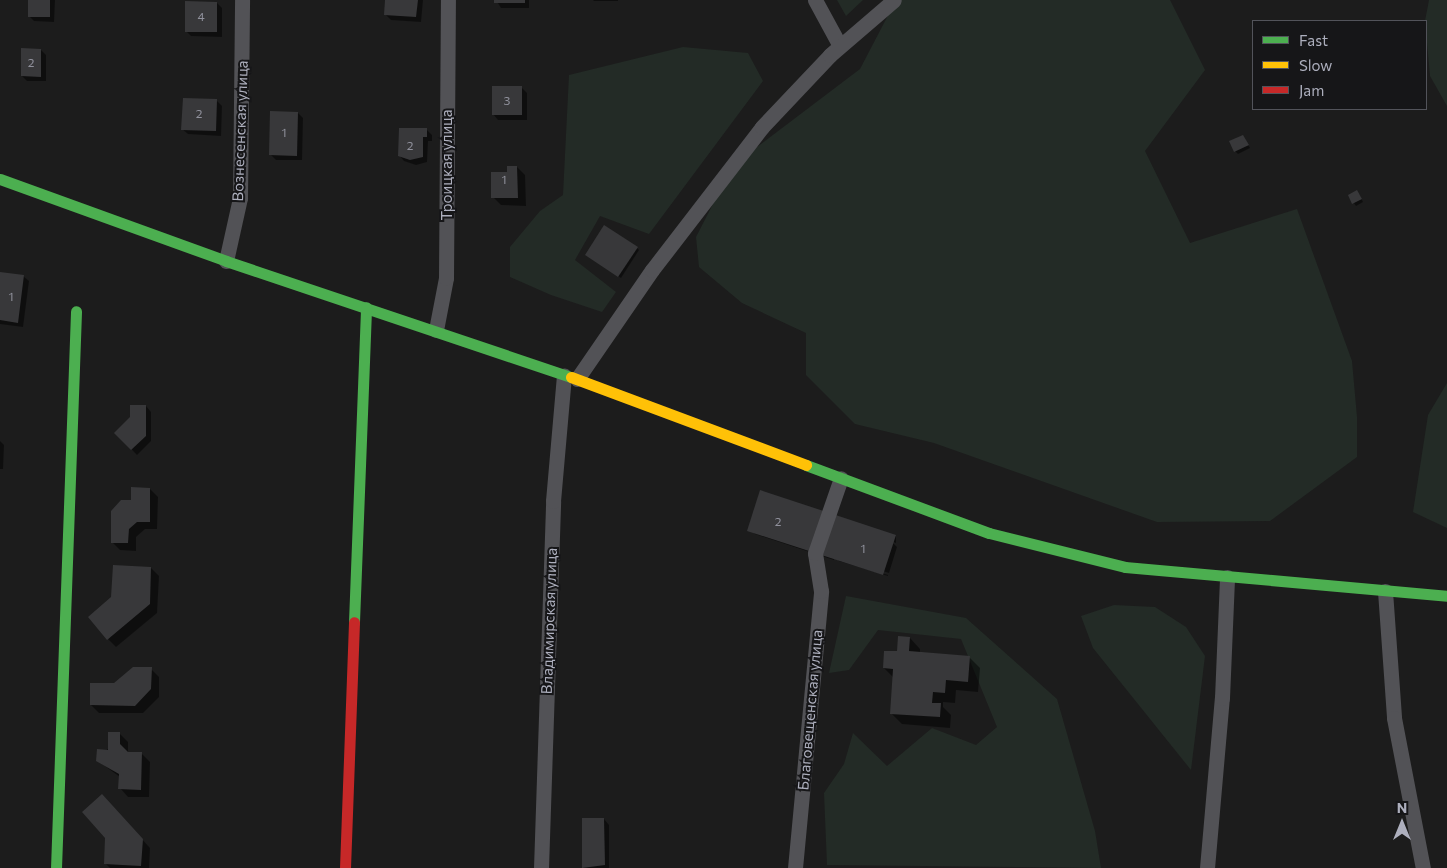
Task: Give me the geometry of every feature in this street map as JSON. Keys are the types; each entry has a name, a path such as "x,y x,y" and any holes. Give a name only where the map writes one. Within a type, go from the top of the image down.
{"street":[{"name":"Вознесенская улица","path":"226,261 240,198 242,0"},
{"name":"Троицкая улица","path":"436,330 446,278 448,0"},
{"path":"815,0 840,46"},
{"path":"570,377 762,127 840,46 894,0"},
{"path":"0,179 226,261 436,330 570,377 989,533 1125,567 1447,596"},
{"path":"345,868 366,307"},
{"path":"56,868 76,311"},
{"name":"Владимирская улица","path":"541,868 553,501 570,377"},
{"name":"Благовещенская улица","path":"795,868 821,591 815,553 841,478"},
{"path":"1206,868 1222,698 1227,577"},
{"path":"1385,591 1394,718 1423,868"}],"shaded area":[{"path":"837,0 863,0 846,16"},
{"path":"896,0 1170,0 1205,70 1145,151 1190,243 1297,209 1352,361 1357,417 1357,457 1270,521 1157,522 934,443 855,424 806,375 806,333 742,303 699,267 696,237 714,202 719,176 860,69"},
{"path":"1429,0 1447,0 1447,106 1430,76 1427,20 1425,20"},
{"path":"683,47 748,53 763,81 649,234 600,216 575,260 616,292 602,312 551,295 510,277 510,247 540,211 563,195 569,75"},
{"path":"1447,383 1447,528 1413,512 1428,415"},
{"path":"846,596 966,618 1057,699 1095,831 1101,868 827,865 824,793 844,764 853,733 887,766 932,728 976,745 997,727 961,639 878,630 849,670 829,673"},
{"path":"1114,605 1155,607 1186,627 1205,656 1191,770 1093,648 1081,616"}],"building":[{"path":"28,0 50,0 50,17 28,17"},
{"path":"385,0 418,0 416,17 384,15"},
{"path":"494,0 525,0 525,3 494,3"},
{"path":"185,1 217,2 217,32 185,32"},
{"path":"21,48 41,49 41,77 21,76"},
{"path":"492,86 522,86 522,115 492,115"},
{"path":"183,98 217,99 216,131 181,130"},
{"path":"270,111 298,112 297,156 269,155"},
{"path":"399,128 427,128 427,137 423,137 423,157 410,160 398,156"},
{"path":"1243,135 1249,145 1234,152 1229,141"},
{"path":"507,166 517,166 518,198 491,198 491,172 507,172"},
{"path":"1357,190 1362,199 1352,204 1348,195"},
{"path":"604,225 638,247 618,277 585,255"},
{"path":"0,272 24,275 18,323 0,320"},
{"path":"130,405 146,405 146,436 131,450 114,433 130,417"},
{"path":"131,487 150,488 150,522 137,522 129,529 128,543 111,543 111,511 121,500 131,500"},
{"path":"760,490 896,535 883,575 747,531"},
{"path":"113,565 151,567 150,604 107,640 88,617 111,597"},
{"path":"898,636 910,637 909,651 970,656 968,682 946,680 945,693 933,692 932,703 941,703 940,717 890,714 893,669 883,668 884,651 897,651"},
{"path":"133,667 152,667 151,689 135,706 90,705 90,683 114,683"},
{"path":"108,732 120,732 120,744 128,752 142,752 141,790 118,789 119,774 96,761 97,749 108,750"},
{"path":"102,794 143,839 141,866 104,864 105,838 82,812"},
{"path":"582,818 604,818 605,865 582,868"}],"traffic: fast":[{"path":"0,179 226,261 571,377"},
{"path":"354,622 366,307"},
{"path":"56,868 76,311"},
{"path":"806,465 989,533 1125,567 1447,596"}],"traffic: slow":[{"path":"571,377 806,465"}],"traffic: jam":[{"path":"345,868 354,622"}]}
